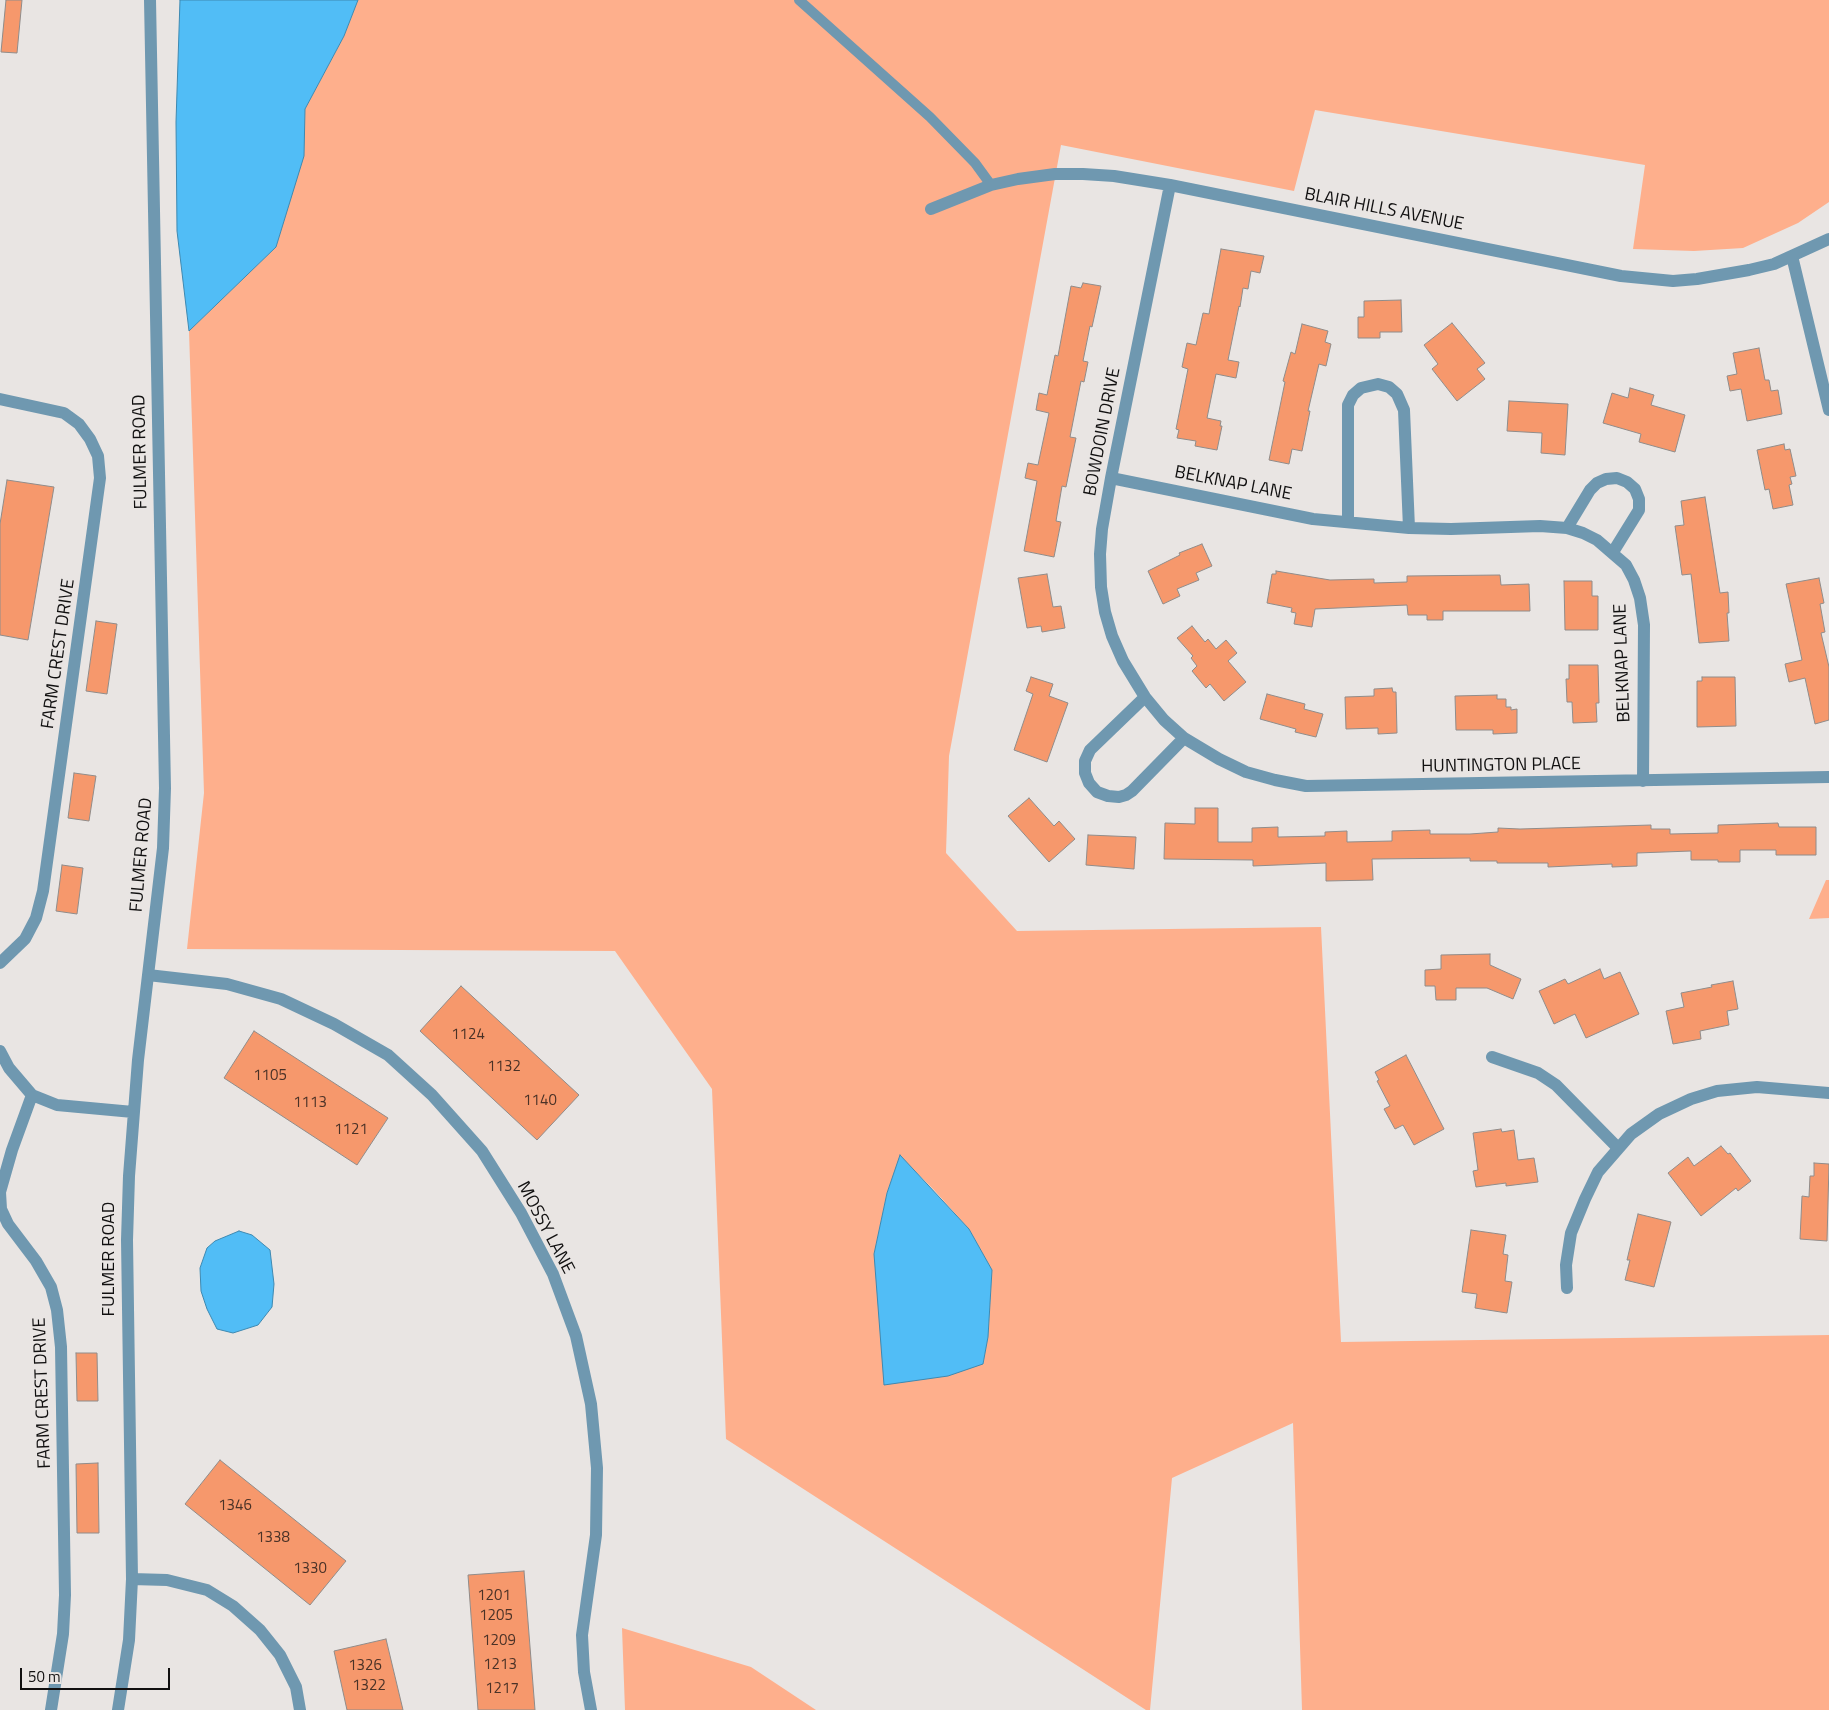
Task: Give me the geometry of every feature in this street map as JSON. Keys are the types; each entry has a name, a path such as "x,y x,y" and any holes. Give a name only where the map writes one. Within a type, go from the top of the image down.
{"street":[{"name":"FULMER ROAD","path":"118,1710 129,1640 132,1579 127,1240 133,1112 164,848 165,788 150,0"},
{"name":"BLAIR HILLS AVENUE","path":"931,209 991,185 1055,174 1114,176 1170,185 1612,274 1673,281 1724,275 1774,264 1829,239"},
{"name":"BOWDOIN DRIVE","path":"1135,682 1112,636 1101,586 1100,554 1102,529 1111,478 1170,185"},
{"path":"1792,256 1829,410"},
{"path":"1348,522 1348,405 1353,395 1361,388 1378,384 1389,387 1397,394 1402,401 1404,410 1409,528"},
{"name":"FARM CREST DRIVE","path":"0,399 64,413 79,424 90,439 98,456 100,478 44,890 36,918 25,939 0,963"},
{"name":"BELKNAP LANE","path":"1111,478 1313,518 1409,528 1451,529 1540,526 1567,528 1590,537 1613,552 1626,565 1634,580 1640,598 1644,625 1643,780"},
{"path":"1567,528 1597,482 1617,478 1627,482 1635,489 1639,499 1639,510 1613,552"},
{"name":"HUNTINGTON PLACE","path":"1135,682 1164,720 1184,738 1219,759 1246,772 1306,786 1829,777"},
{"path":"1145,697 1090,750 1085,761 1085,772 1089,783 1097,792 1119,797 1132,791 1184,738"},
{"name":"MOSSY LANE","path":"148,975 227,984 280,999 334,1024 388,1056 432,1095 482,1151 521,1212 552,1274 576,1336 591,1404 597,1468 596,1535 582,1635 584,1672 591,1710"},
{"path":"0,1051 8,1068 32,1095 56,1105 133,1112"},
{"path":"1492,1057 1538,1073 1556,1085 1618,1148"},
{"path":"1567,1288 1566,1265 1572,1233 1584,1200 1598,1172 1631,1134 1659,1114 1691,1099 1717,1090 1757,1087 1829,1093"},
{"name":"FARM CREST DRIVE","path":"32,1095 0,1192 1,1209 8,1224 36,1261 51,1287 57,1310 62,1347 65,1595 63,1634 50,1710"},
{"path":"132,1579 167,1580 207,1590 233,1606 260,1630 280,1655 296,1687 300,1710"}],"lane":[{"path":"799,0 930,117 975,163 991,185"}],"shaded area":[{"path":"358,0 1829,0 1829,202 1798,223 1743,248 1694,251 1633,249 1645,165 1315,110 1294,191 1061,145 949,756 946,853 1017,931 1321,927 1341,1342 1829,1335 1829,1710 1302,1710 1293,1423 1172,1478 1150,1710 1146,1710 726,1439 712,1089 615,951 187,949 204,793 189,331 276,247 303,156 305,109 344,36","holes":["900,1156 969,1229 992,1270 988,1337 983,1364 874,1254 887,1193"]},
{"path":"1826,880 1829,880 1829,918 1809,919"},
{"path":"622,1628 751,1667 816,1710 625,1710"}],"water":[{"path":"180,0 358,0 344,36 305,109 304,156 276,247 189,331 177,231 176,122"},
{"path":"900,1155 969,1229 992,1270 988,1337 983,1364 948,1376 884,1385 874,1254 887,1193"},
{"path":"239,1231 252,1235 270,1250 274,1284 272,1307 258,1325 233,1333 217,1329 201,1291 200,1268 207,1248 215,1241"}],"building":[{"path":"6,0 22,0 17,53 1,52"},
{"path":"1221,249 1264,256 1260,273 1251,271 1248,289 1243,288 1228,360 1239,362 1236,378 1216,374 1207,418 1221,421 1220,426 1222,426 1217,450 1195,446 1196,441 1177,438 1179,430 1176,429 1188,369 1182,367 1187,343 1196,345 1203,313 1209,314"},
{"path":"1083,283 1101,286 1083,361 1088,362 1084,382 1081,381 1070,437 1076,438 1066,487 1062,486 1056,521 1061,522 1054,557 1024,551 1037,481 1025,478 1028,463 1038,465 1049,413 1036,410 1039,393 1047,395 1055,355 1058,356 1071,286 1081,288"},
{"path":"1401,300 1402,332 1380,332 1380,338 1358,338 1358,317 1364,317 1364,301"},
{"path":"1452,323 1485,363 1477,369 1485,379 1457,401 1432,369 1438,364 1424,345"},
{"path":"1302,324 1328,331 1325,342 1331,344 1326,366 1319,364 1308,411 1310,411 1302,451 1292,449 1289,464 1269,460 1285,382 1283,381 1291,352 1295,354"},
{"path":"1759,348 1765,380 1769,380 1771,391 1778,390 1782,414 1747,421 1741,389 1730,391 1727,376 1737,374 1733,353"},
{"path":"1630,388 1654,395 1651,405 1685,415 1675,452 1639,442 1641,434 1603,423 1612,393 1628,398"},
{"path":"1509,401 1568,404 1565,455 1541,453 1542,433 1507,431"},
{"path":"1784,444 1785,450 1790,449 1796,476 1790,477 1792,484 1789,485 1793,505 1773,509 1769,489 1765,490 1757,450"},
{"path":"7,480 54,487 28,640 0,635 0,524"},
{"path":"1705,497 1720,593 1728,592 1729,641 1699,643 1691,574 1682,575 1675,526 1684,525 1681,501"},
{"path":"1202,544 1212,566 1196,573 1199,580 1177,589 1180,596 1163,604 1148,571 1180,555 1179,553"},
{"path":"1276,571 1330,580 1374,579 1374,583 1407,582 1407,576 1500,575 1501,585 1529,584 1530,611 1443,611 1443,620 1427,620 1427,615 1408,615 1407,605 1315,609 1312,627 1294,624 1296,613 1291,612 1292,608 1267,603 1272,574 1276,574"},
{"path":"1047,574 1053,607 1061,606 1065,628 1042,632 1041,626 1027,628 1018,578"},
{"path":"1819,578 1824,603 1820,604 1825,632 1821,633 1829,667 1829,720 1815,724 1805,678 1789,682 1785,664 1802,660 1786,584"},
{"path":"1564,581 1592,581 1592,596 1598,596 1598,630 1565,630"},
{"path":"96,621 117,624 107,694 86,691"},
{"path":"1192,626 1205,642 1208,639 1216,649 1226,640 1237,653 1228,661 1246,682 1224,701 1210,684 1206,688 1192,671 1197,666 1191,658 1193,656 1177,638"},
{"path":"1569,665 1598,665 1599,703 1596,703 1597,722 1573,723 1572,702 1567,702 1566,679 1569,679"},
{"path":"1031,677 1053,684 1049,696 1068,703 1047,762 1014,750 1033,694 1026,691"},
{"path":"1702,677 1735,677 1736,726 1697,727 1697,681 1702,681"},
{"path":"1392,688 1393,692 1396,692 1397,733 1378,734 1378,728 1346,729 1345,697 1374,696 1374,689"},
{"path":"1267,694 1305,704 1304,709 1323,714 1316,737 1295,732 1296,729 1260,719"},
{"path":"1497,695 1497,699 1506,699 1506,707 1511,707 1511,710 1517,709 1517,733 1493,734 1493,730 1456,730 1455,696"},
{"path":"74,773 96,776 89,821 68,818"},
{"path":"1029,798 1054,826 1059,821 1075,839 1049,862 1008,816"},
{"path":"1195,808 1218,808 1218,842 1252,842 1252,828 1278,827 1278,837 1325,836 1325,832 1347,831 1347,842 1392,841 1392,831 1430,830 1430,834 1470,834 1498,832 1498,828 1651,825 1651,829 1670,829 1670,834 1718,833 1718,825 1778,823 1779,827 1816,827 1816,855 1776,855 1776,850 1740,850 1740,862 1718,862 1718,860 1691,860 1691,851 1637,853 1637,866 1612,867 1612,864 1548,867 1548,863 1497,863 1497,861 1470,861 1470,858 1372,859 1373,880 1326,881 1326,863 1253,866 1253,860 1164,859 1165,823 1195,824"},
{"path":"1088,835 1136,837 1134,869 1086,865"},
{"path":"62,865 83,868 77,914 56,911"},
{"path":"1490,954 1490,965 1521,979 1513,999 1487,988 1456,988 1456,1000 1436,1000 1435,986 1425,986 1425,970 1441,969 1441,955"},
{"path":"1600,969 1604,979 1620,972 1639,1014 1586,1038 1575,1014 1554,1024 1539,991 1565,979 1568,984"},
{"path":"1733,981 1738,1009 1727,1011 1729,1025 1700,1031 1701,1039 1673,1044 1666,1011 1684,1007 1681,993"},
{"path":"461,986 579,1095 537,1140 420,1031"},
{"path":"254,1031 388,1118 357,1165 224,1078"},
{"path":"1406,1055 1444,1129 1414,1145 1403,1125 1395,1129 1384,1109 1390,1106 1377,1081 1379,1080 1375,1072"},
{"path":"1501,1129 1502,1132 1514,1130 1518,1160 1534,1158 1538,1182 1506,1186 1506,1183 1476,1187 1473,1171 1478,1170 1473,1133"},
{"path":"1721,1146 1728,1154 1730,1153 1751,1181 1738,1191 1736,1188 1701,1216 1668,1173 1688,1157 1694,1166"},
{"path":"1814,1163 1829,1164 1827,1241 1800,1239 1802,1196 1809,1197 1810,1176 1814,1176"},
{"path":"1638,1214 1671,1222 1654,1287 1625,1280 1630,1260 1627,1260"},
{"path":"1471,1230 1506,1235 1503,1254 1508,1255 1505,1281 1512,1282 1507,1313 1475,1308 1477,1294 1462,1292"},
{"path":"76,1353 97,1353 98,1401 77,1401"},
{"path":"220,1460 346,1561 310,1605 185,1504"},
{"path":"98,1463 99,1533 77,1533 76,1464"},
{"path":"524,1571 535,1710 478,1710 468,1575"},
{"path":"386,1639 403,1710 347,1710 334,1651"}]}
